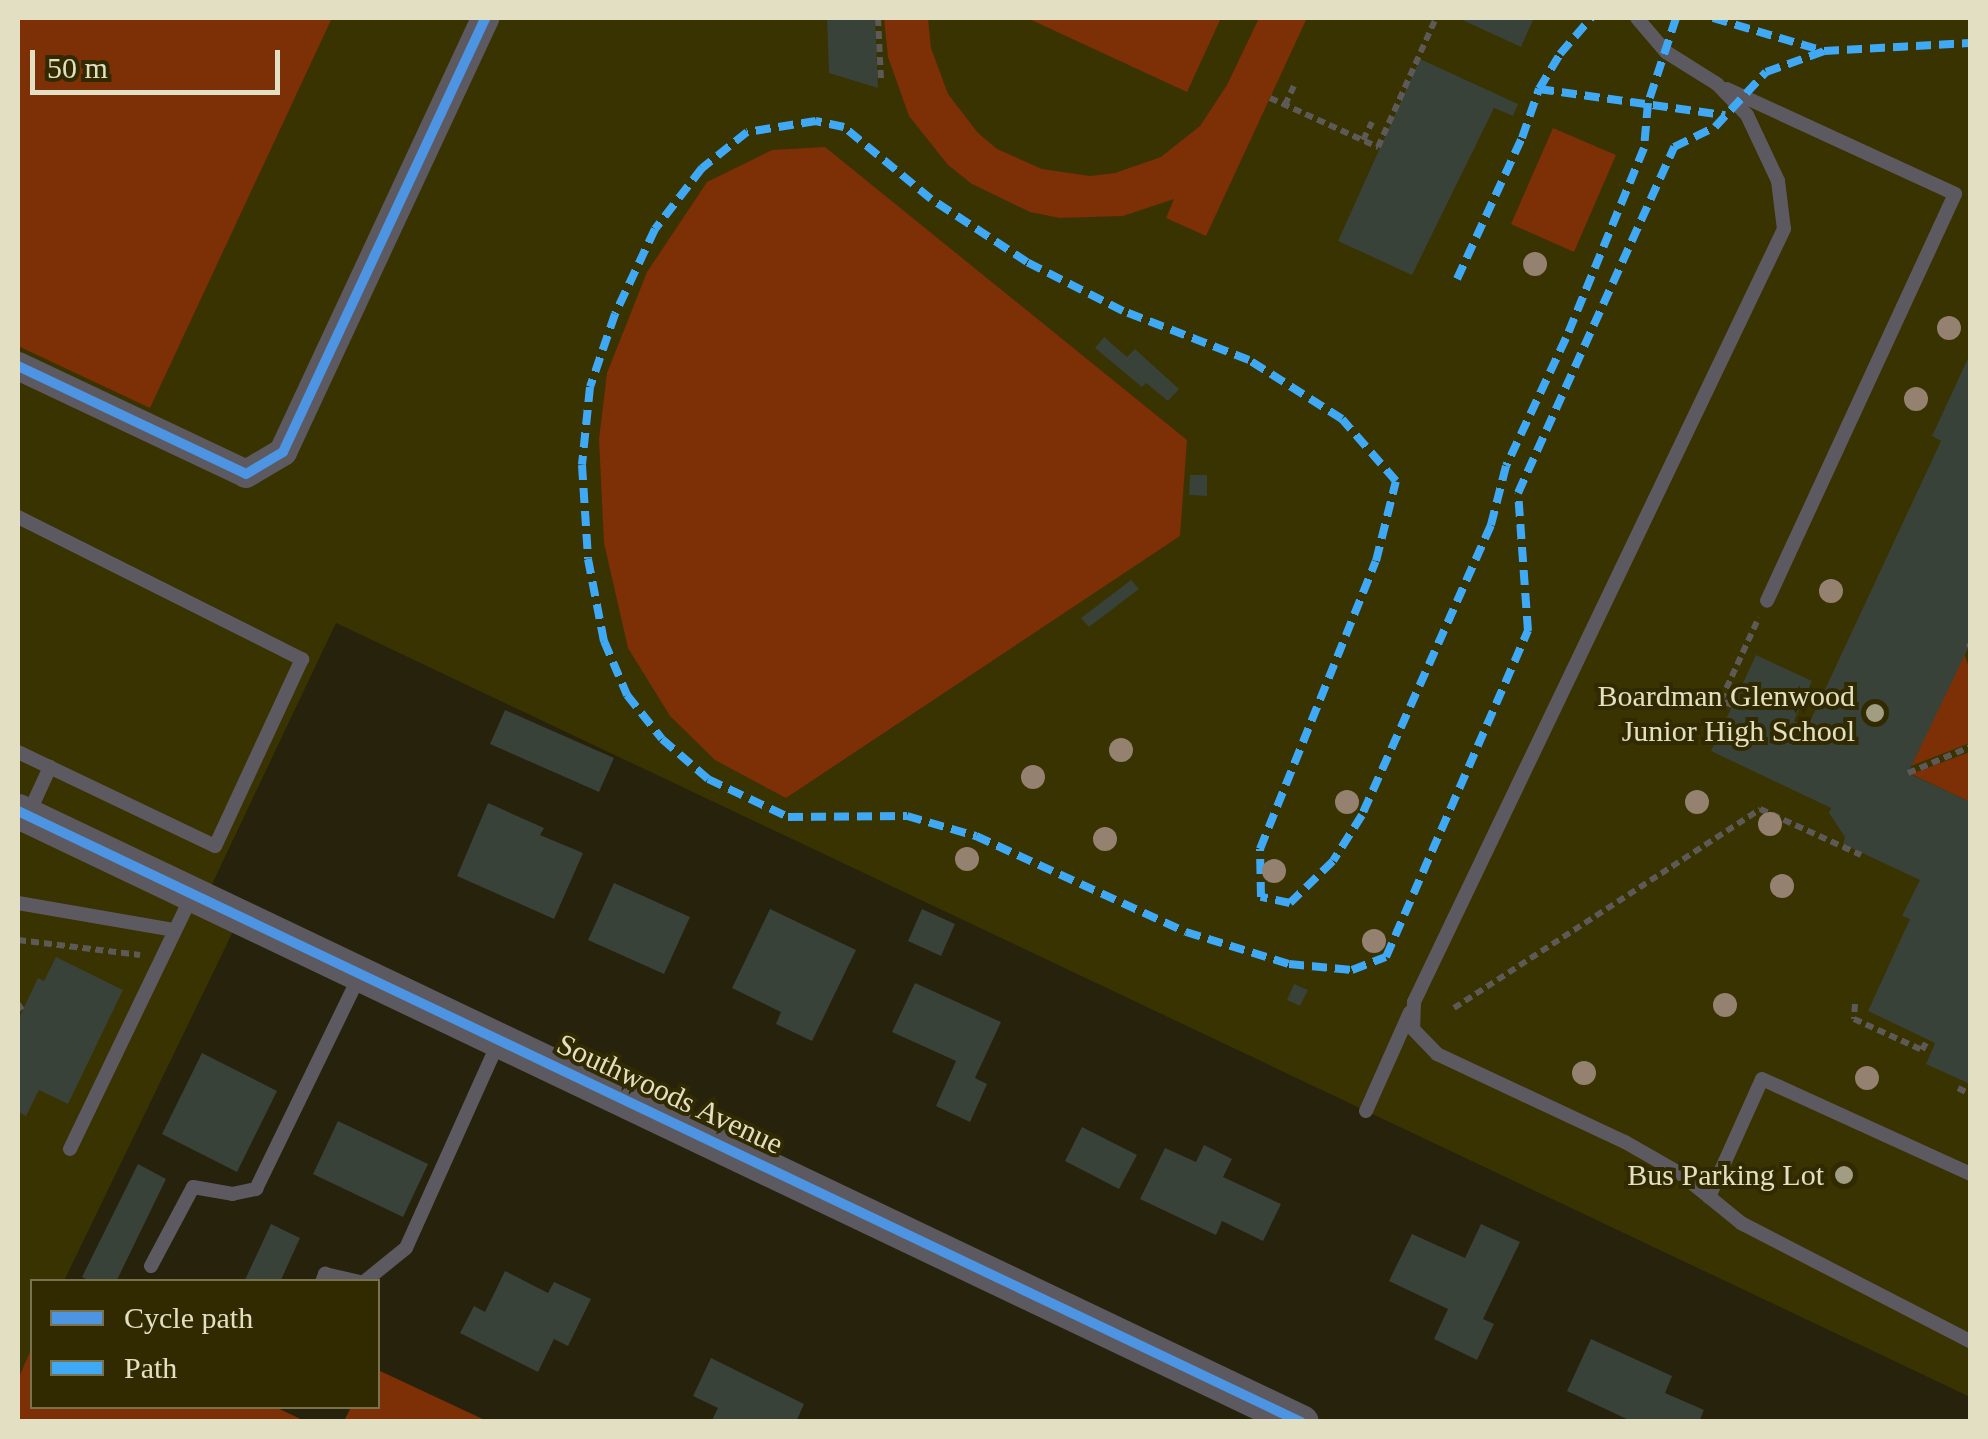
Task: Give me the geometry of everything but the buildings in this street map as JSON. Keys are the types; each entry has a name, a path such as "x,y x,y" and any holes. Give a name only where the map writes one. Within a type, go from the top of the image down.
{"street":[{"path":"18,366 246,474 283,452 485,18"},
{"name":"Southwoods Avenue","path":"22,813 1300,1422"}],"lane":[{"path":"1636,18 1666,52 1717,84 1954,194 1767,602"},
{"path":"1366,1111 1414,1002 1784,230 1778,181 1747,116 1717,84"},
{"path":"18,517 302,659 215,846 18,752"},
{"path":"22,813 50,768"},
{"path":"70,1150 192,894"},
{"path":"18,903 175,930"},
{"path":"150,1266 193,1187 232,1194 256,1189 360,974"},
{"path":"1414,1002 1413,1029 1437,1054 1625,1142 1681,1174 1741,1223 1970,1341"},
{"path":"367,1279 406,1248 500,1040"},
{"path":"1709,1197 1762,1079 1970,1174"},
{"path":"324,1279 326,1274 349,1279"}],"path":[{"path":"878,18 881,80"},
{"path":"1270,98 1378,147 1436,18"},
{"path":"1285,105 1294,86"},
{"path":"1363,140 1372,122"},
{"path":"1732,705 1721,700 1767,602"},
{"path":"1908,773 1970,747"},
{"path":"1454,1008 1760,809 1861,855"},
{"path":"18,940 162,958"},
{"path":"1854,1004 1854,1018 1922,1050 1928,1039"},
{"path":"1958,1088 1970,1094"}],"shaded area":[{"path":"18,18 1970,18 1970,1397 336,623 205,899 240,917 65,1279 30,1279 30,1352 18,1379"},
{"path":"18,18 332,18 150,408 18,346"},
{"path":"884,18 928,18 931,48 948,94 978,133 997,149 1042,169 1090,176 1115,173 1161,157 1200,126 1227,85 1259,18 1307,18 1206,236 1166,218 1174,199 1123,216 1060,218 1030,212 972,184 948,165 909,116 888,57"},
{"path":"1027,18 1221,18 1187,92"},
{"path":"1553,128 1616,155 1574,252 1511,224"},
{"path":"825,147 1187,440 1180,536 786,798 715,760 670,716 628,648 604,543 599,439 607,373 647,272 707,182 772,150"},
{"path":"1964,653 1970,670 1970,743 1911,766"},
{"path":"1970,752 1970,802 1911,774"},
{"path":"30,1352 30,1409 279,1409 305,1421 18,1421 18,1379"},
{"path":"380,1371 487,1421 344,1421 350,1409 380,1409"}],"marked path":[{"path":"1457,279 1522,138 1539,89 1560,54 1591,18"},
{"path":"1676,18 1648,103 1644,148 1566,338 1506,466 1491,525 1362,815 1333,861 1290,903 1261,897 1260,849 1376,561 1396,481 1342,419 1249,360 1123,311 1027,262 931,199 844,127 816,121 747,132 702,168 655,229 615,314 590,387 582,465 588,559 604,641 627,695 662,739 708,779 788,817 907,816 976,836 1186,932 1289,964 1352,970 1386,957 1528,631 1518,493 1674,147 1715,127 1766,72 1824,51 1970,43"},
{"path":"1713,18 1824,51"},
{"path":"1539,89 1725,115"}],"cycle path":[{"path":"18,366 246,474 283,452 485,18"},
{"path":"18,811 1301,1422"}],"place":[{"name":"Boardman Glenwood Junior High School","path":"1875,713"},
{"name":"Bus Parking Lot","path":"1844,1175"}]}
